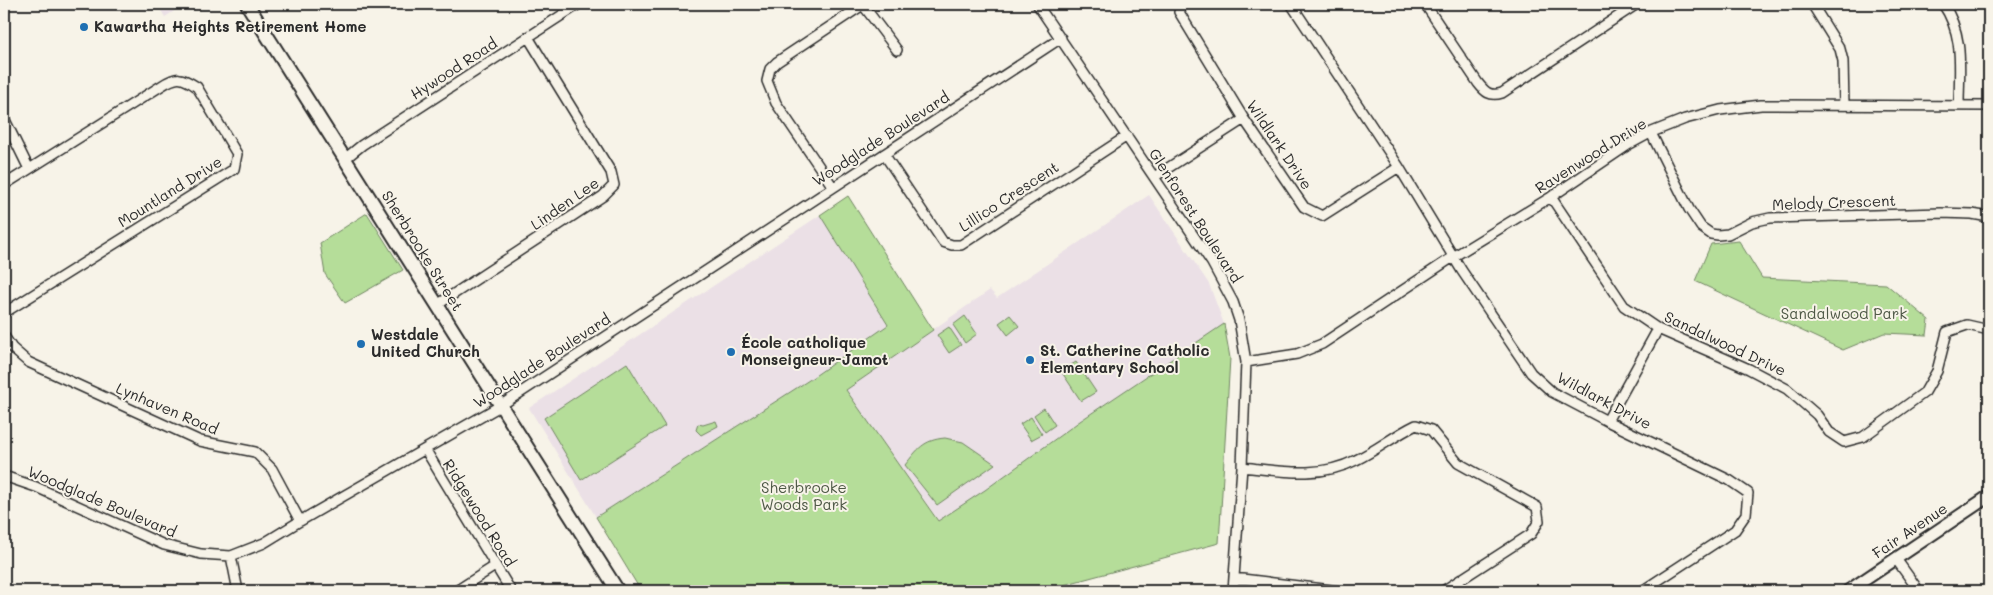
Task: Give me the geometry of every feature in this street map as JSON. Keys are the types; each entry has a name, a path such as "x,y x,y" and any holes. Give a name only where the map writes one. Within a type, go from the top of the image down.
{"main road":[{"name":"Sherbrooke Street","path":"247,4 618,591"}],"street":[{"name":"Hywood Road","path":"346,158 362,145 579,4"},
{"path":"833,187 776,103 767,80 770,69 777,62 863,4 897,50"},
{"name":"Glenforest Boulevard","path":"1036,4 1061,38 1223,281 1239,320 1246,362 1242,467 1233,591"},
{"name":"Wildlark Drive","path":"1183,4 1179,12 1244,119 1304,207 1322,216 1399,167"},
{"name":"Wildlark Drive","path":"1291,4 1399,167 1453,257 1531,372 1552,392 1729,480 1748,493 1746,514 1735,530 1642,591"},
{"path":"1429,5 1478,83 1489,94 1496,95 1502,93 1636,4"},
{"path":"1812,4 1840,49 1843,61 1844,105"},
{"path":"1943,4 1953,19 1958,35 1959,106"},
{"name":"Linden Lee","path":"437,305 604,196 614,185 611,172 528,37"},
{"name":"Woodglade Boulevard","path":"4,476 36,488 164,545 201,554 231,556 264,543 500,406 1061,38"},
{"name":"Mountland Drive","path":"4,184 160,86 173,79 180,78 197,87 237,154 234,169 4,313"},
{"name":"Ravenwood Drive","path":"1246,362 1297,354 1322,344 1453,257 1551,197 1623,148 1651,133 1685,119 1732,108 1768,105 1989,106"},
{"path":"4,118 29,169"},
{"path":"1154,177 1244,119"},
{"name":"Melody Crescent","path":"1651,133 1689,209 1701,227 1711,234 1728,234 1752,222 1770,218 1941,213 1972,214 1989,217"},
{"name":"Lillico Crescent","path":"884,154 943,242 961,245 1127,136"},
{"name":"Sandalwood Drive","path":"1551,197 1624,306 1658,329 1749,369 1787,389 1817,415 1829,432 1844,442 1863,438 1925,392 1936,371 1946,332 1967,326 1989,330"},
{"path":"1607,421 1658,329"},
{"name":"Lynhaven Road","path":"4,336 12,348 28,362 200,441 255,452 272,469 300,521"},
{"path":"1242,467 1303,473 1331,470 1356,461 1399,433 1416,425 1432,430 1458,464 1537,507 1539,521 1531,534 1443,591"},
{"name":"Ridgewood Road","path":"425,450 511,591"},
{"name":"Fair Avenue","path":"1848,591 1989,496"},
{"path":"231,556 238,591"},
{"path":"1896,559 1919,591"},
{"path":"456,591 495,566"},
{"path":"1234,578 1340,591"}],"shaded area":[{"path":"157,4 185,4 165,17"},
{"name":"St. Catherine Catholic Elementary School","path":"1149,195 1209,284 1224,324 1080,421 939,521 846,390 990,290 997,298"},
{"name":"École catholique Monseigneur-Jamot","path":"820,215 888,325 809,380 596,517 529,408"}],"green space":[{"name":"Sherbrooke Woods Park","path":"848,196 933,330 846,390 938,521 985,490 1080,421 1224,324 1230,358 1219,543 1041,591 907,591 900,588 894,591 641,591 596,517 809,380 888,325 820,215"},
{"path":"367,213 403,270 345,303 325,274 320,243"},
{"name":"Sandalwood Park","path":"1739,241 1762,278 1886,284 1929,320 1927,335 1884,333 1843,350 1695,281 1711,244"},
{"path":"1010,315 1019,326 1008,335 999,323"},
{"path":"965,316 977,334 965,343 953,325"},
{"path":"949,327 961,345 949,353 937,335"},
{"path":"1076,362 1096,392 1081,401 1061,371"},
{"path":"627,363 665,426 581,480 544,418"},
{"path":"1044,408 1055,425 1045,432 1034,415"},
{"path":"1031,417 1042,434 1031,440 1020,424"},
{"path":"716,421 718,426 701,435 696,430 698,424 703,425"},
{"path":"945,438 963,442 995,464 937,505 905,465 926,443"}],"place":[{"name":"Kawartha Heights Retirement Home","path":"84,27"},
{"name":"Westdale United Church","path":"361,344"},
{"name":"École catholique Monseigneur-Jamot","path":"731,352"},
{"name":"St. Catherine Catholic Elementary School","path":"1030,360"}]}
